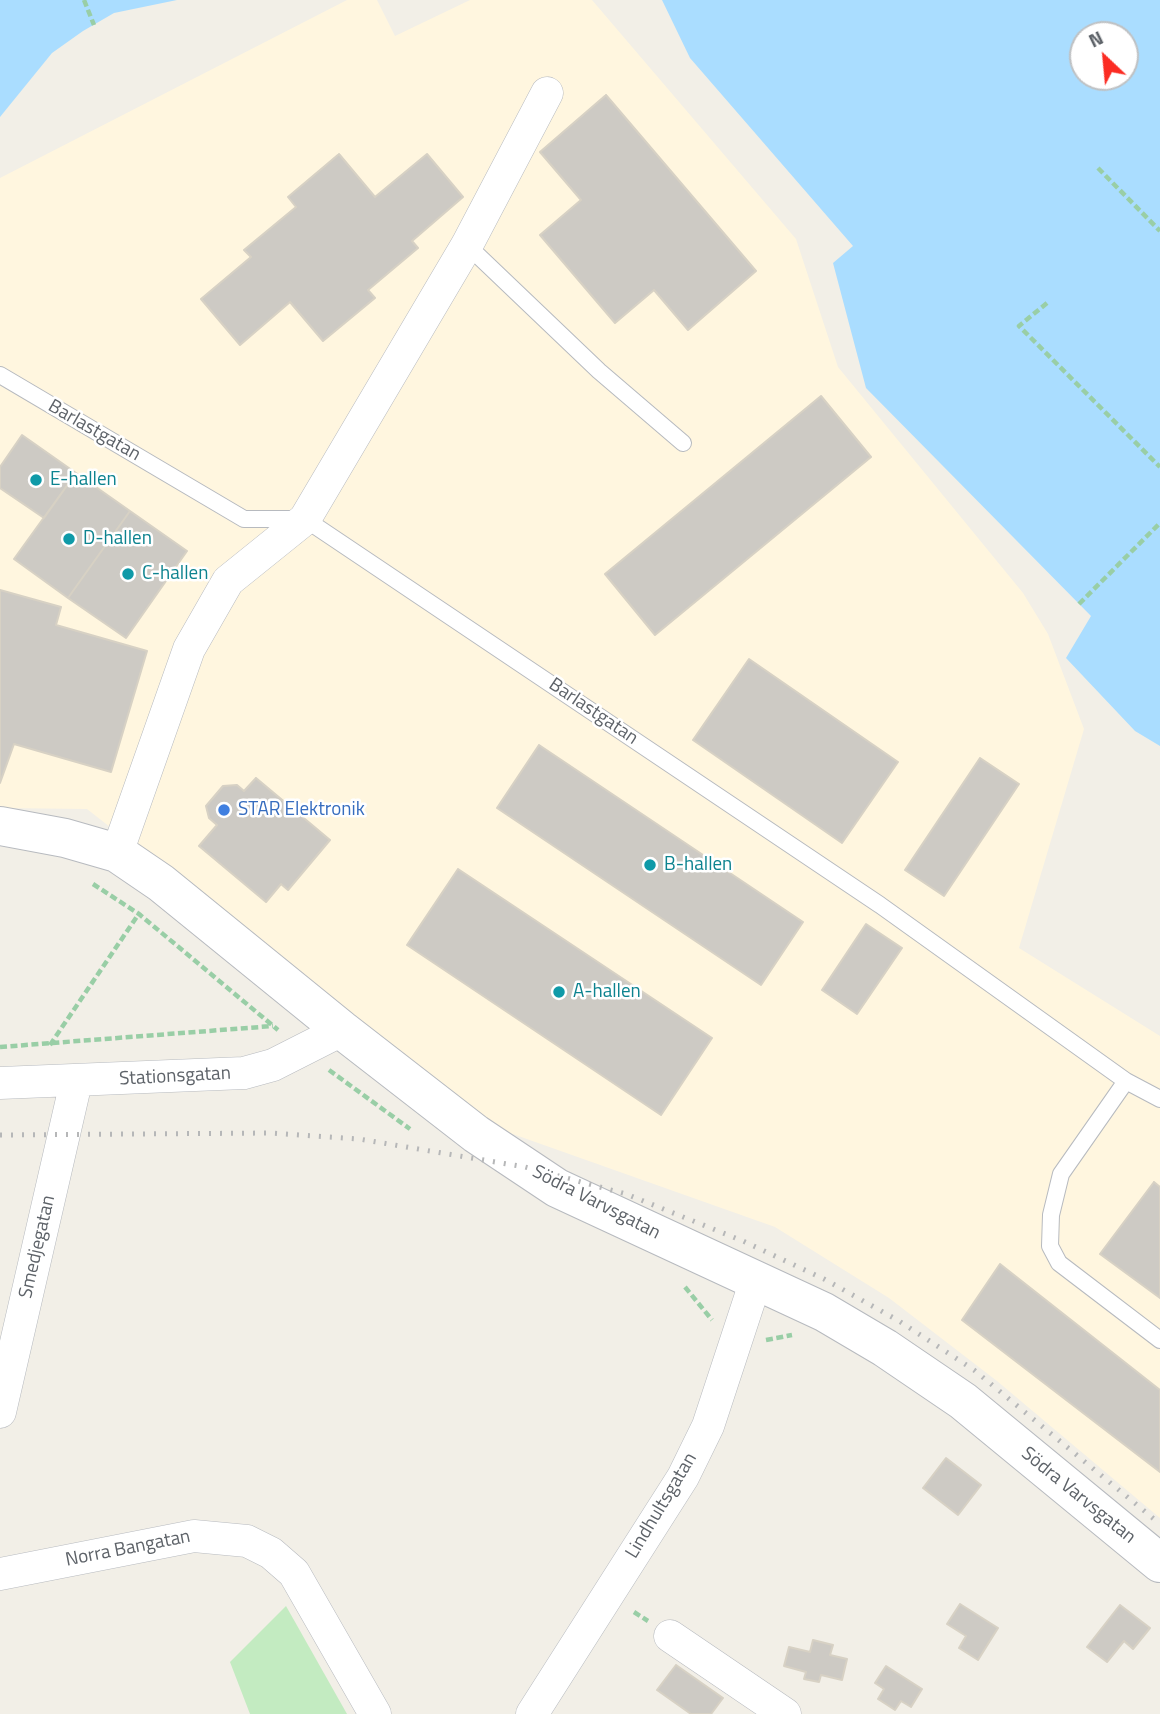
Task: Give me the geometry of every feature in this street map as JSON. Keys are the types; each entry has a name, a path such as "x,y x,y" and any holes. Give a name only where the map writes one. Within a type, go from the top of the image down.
{"street":[{"path":"117,853 188,649 228,581 305,519 467,246 547,93"},
{"name":"Södra Varvsgatan","path":"0,826 65,838 117,853 161,883 477,1135 557,1188 824,1312 885,1348 963,1401 1160,1563"},
{"name":"Stationsgatan","path":"0,1083 76,1082 244,1073 273,1065 342,1030"},
{"name":"Smedjegatan","path":"0,1412 76,1082"},
{"name":"Lindhultsgatan","path":"532,1714 683,1477 708,1426 756,1280"},
{"name":"Norra Bangatan","path":"0,1574 194,1535 247,1541 271,1553 294,1573 375,1714"},
{"path":"670,1636 785,1714"}],"lane":[{"path":"467,246 598,371 683,443"},
{"name":"Barlastgatan","path":"0,375 244,519 305,519 880,905 1126,1081 1160,1099"},
{"path":"1126,1081 1061,1174 1051,1215 1050,1245 1059,1263 1160,1340"}],"path":[{"path":"84,0 94,25"},
{"path":"1098,168 1160,231"},
{"path":"1047,303 1019,327 1160,467"},
{"path":"1079,604 1160,523"},
{"path":"50,1045 161,883"},
{"path":"0,1047 273,1026"}],"shaded area":[{"path":"347,0 377,0 395,36 470,0 592,0 796,239 838,367 1023,593 1048,634 1084,729 1019,948 1160,1036 1160,1518 997,1381 889,1298 775,1227 493,1127 87,809 0,808 0,178"}],"green space":[{"path":"286,1606 347,1714 250,1714 230,1662"}],"water":[{"path":"0,0 177,0 114,13 83,31 52,53 0,117"},
{"path":"662,0 1160,0 1160,746 1135,731 1066,658 1091,616 866,388 833,263 853,246 690,58"}],"building":[{"path":"606,95 756,271 688,330 654,290 615,323 540,235 581,200 540,152"},
{"path":"339,154 375,197 427,154 463,197 412,241 418,248 368,290 375,298 323,341 290,302 240,345 201,299 251,257 244,250 296,207 288,197"},
{"path":"821,396 871,457 655,635 605,574"},
{"name":"E-hallen","path":"22,435 76,473 44,518 0,488 0,467"},
{"name":"D-hallen","path":"76,473 130,511 68,598 14,559"},
{"name":"C-hallen","path":"130,511 187,551 126,638 68,598"},
{"path":"0,590 61,607 56,625 147,651 111,772 14,744 0,783"},
{"path":"749,659 898,762 842,843 693,740"},
{"name":"B-hallen","path":"539,745 803,922 761,985 497,808"},
{"path":"980,758 1019,784 944,896 905,870"},
{"path":"256,778 330,840 288,890 281,884 266,902 199,846 217,825 209,818 206,806 223,786 237,785 244,791"},
{"name":"A-hallen","path":"458,869 712,1038 661,1115 407,945"},
{"path":"866,924 902,948 857,1014 822,990"},
{"path":"1154,1182 1160,1187 1160,1298 1100,1254"},
{"path":"1000,1264 1160,1390 1160,1472 962,1320"},
{"path":"946,1458 981,1485 958,1515 923,1488"},
{"path":"960,1604 998,1628 978,1660 959,1648 966,1636 947,1624"},
{"path":"1120,1605 1150,1628 1133,1649 1124,1641 1107,1662 1087,1647"},
{"path":"813,1640 833,1645 830,1655 847,1659 842,1680 821,1675 819,1682 804,1679 806,1672 784,1666 789,1647 810,1652"},
{"path":"676,1665 723,1698 711,1714 691,1714 657,1690"},
{"path":"886,1666 922,1689 911,1707 901,1701 895,1710 878,1699 884,1689 875,1683"}],"railway":[{"path":"0,1135 271,1133 359,1139 525,1167 626,1194 743,1241 824,1279 899,1321 974,1370 1160,1524"}],"place":[{"name":"E-hallen","path":"36,480"},
{"name":"D-hallen","path":"69,539"},
{"name":"C-hallen","path":"128,574"},
{"name":"STAR Elektronik","path":"224,810"},
{"name":"B-hallen","path":"650,865"},
{"name":"A-hallen","path":"559,992"}]}
